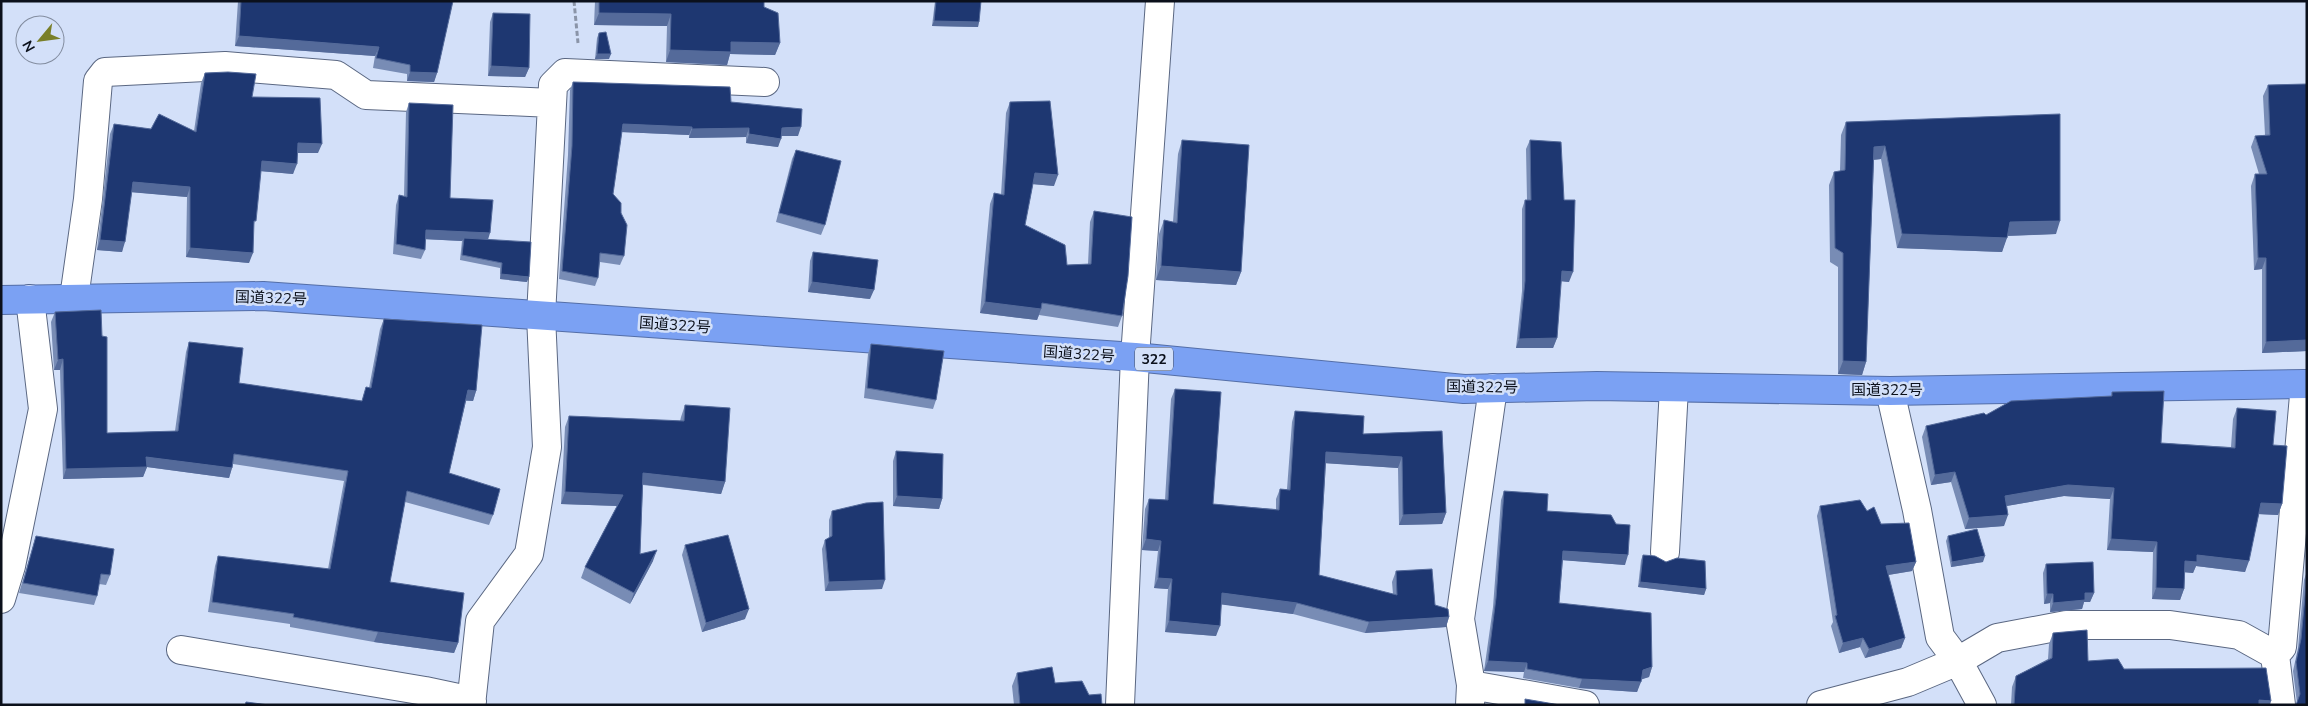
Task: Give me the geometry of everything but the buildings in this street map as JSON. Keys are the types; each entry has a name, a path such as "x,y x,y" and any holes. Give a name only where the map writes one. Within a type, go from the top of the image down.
{"highway":[{"name":"国道322号","path":"1,300 264,296 1136,358 1464,389 1597,386 1890,391 2306,384"}],"street":[{"path":"1120,705 1136,358 1160,1"},
{"path":"74,298 88,199 98,81 105,72 225,66 336,75 366,96 552,103"},
{"path":"181,650 425,691 472,703 480,621 529,554 546,447 541,316 553,85 565,73 765,82"},
{"path":"1,599 11,566 43,409 30,299"},
{"path":"2281,705 2275,655 2282,647 2306,384"},
{"path":"1492,388 1460,619 1471,695 1585,705"},
{"path":"1665,552 1674,388"},
{"path":"1890,391 1917,510 1940,637 1958,660 1982,705"},
{"path":"1821,705 1908,682 1958,660 1997,638 2066,625 2170,625 2239,635 2275,655"}],"path":[{"path":"574,1 581,73"}]}
